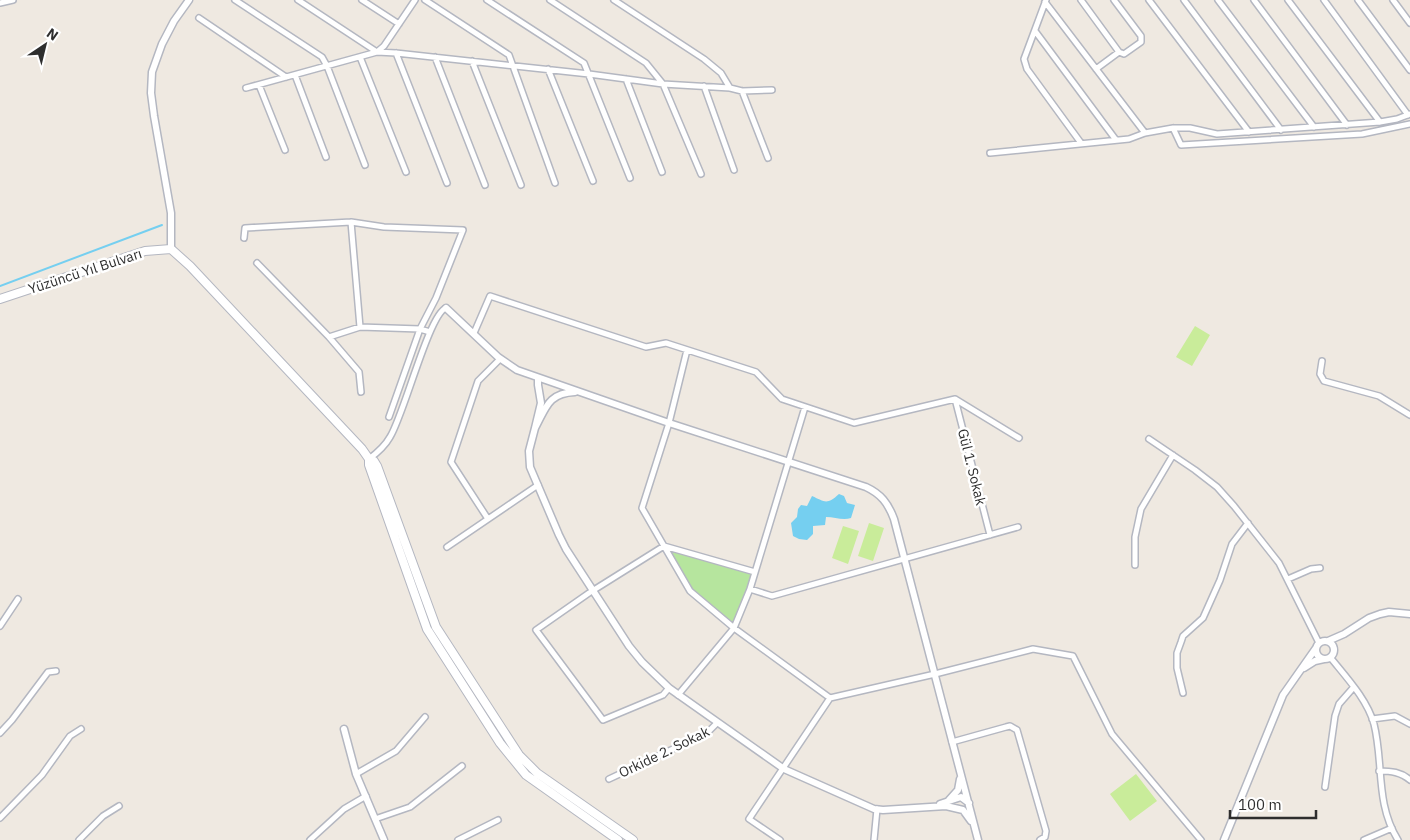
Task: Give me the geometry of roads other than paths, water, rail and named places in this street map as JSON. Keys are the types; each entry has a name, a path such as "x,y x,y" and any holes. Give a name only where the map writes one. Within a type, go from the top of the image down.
{"main road":[{"name":"Yüzüncü Yıl Bulvarı","path":"0,299 145,251 171,249"},
{"path":"171,249 190,266 256,335 362,449 369,459 369,465 427,628 438,649 505,750 526,775 550,787 632,840"},
{"path":"550,787 618,840"}],"street":[{"path":"0,3 13,0"},
{"path":"171,249 171,213 154,116 151,92 152,72 162,44 174,21 189,0"},
{"path":"235,0 322,57 328,66 366,165"},
{"path":"298,0 377,52"},
{"path":"362,0 399,24"},
{"path":"377,52 384,46 415,0"},
{"path":"425,0 509,55 556,183"},
{"path":"488,0 584,63 630,178"},
{"path":"550,0 646,63 663,84 702,174"},
{"path":"614,0 704,59 721,74 730,88"},
{"path":"1081,0 1118,52 1124,54 1141,42 1142,36 1114,0"},
{"path":"1149,0 1249,132"},
{"path":"1184,0 1281,130"},
{"path":"1218,0 1314,128"},
{"path":"1254,0 1347,125"},
{"path":"1288,0 1380,122"},
{"path":"990,154 1129,139 1145,133 1173,128 1190,128 1217,134 1380,122 1397,119 1409,114 1324,0"},
{"path":"1358,0 1410,70"},
{"path":"1392,0 1410,23"},
{"path":"1045,1 1024,59 1027,69 1081,143"},
{"path":"1045,1 1145,133"},
{"path":"199,18 286,77"},
{"path":"1035,30 1116,140"},
{"path":"246,88 377,52 513,65 663,84 730,88 742,91 772,90"},
{"path":"1096,69 1118,52"},
{"path":"396,53 447,183"},
{"path":"360,57 406,172"},
{"path":"435,57 485,185"},
{"path":"472,61 521,185"},
{"path":"548,69 593,181"},
{"path":"295,75 326,157"},
{"path":"626,79 662,172"},
{"path":"258,85 285,150"},
{"path":"704,86 734,170"},
{"path":"742,91 768,158"},
{"path":"1173,128 1181,145 1362,134 1410,124"},
{"path":"351,222 360,327"},
{"path":"244,238 245,228 351,222 384,227 463,230 436,298 420,329 389,417"},
{"path":"257,263 329,337 359,372 362,392"},
{"path":"474,333 490,296 646,347 666,343 756,372 782,399 854,423 955,399 1019,438"},
{"path":"369,459 378,453 390,438 399,420 430,332 442,310 446,308 500,358 517,370 669,423 866,487 881,496 889,506 904,558 978,840"},
{"path":"329,337 360,327 420,329 430,332"},
{"path":"687,350 669,423 642,508 690,591 734,628 830,698"},
{"path":"488,519 451,462 478,382 500,358"},
{"path":"1322,361 1320,374 1324,381 1378,396 1410,415"},
{"path":"538,378 541,403 528,451 530,467 566,549 592,591 642,662 678,695 784,769 877,810 931,806 954,807 963,810 975,826"},
{"path":"535,428 555,391 547,381"},
{"path":"550,401 566,393 578,392"},
{"name":"Gül 1. Sokak","path":"955,399 990,535"},
{"path":"678,695 734,628 750,589 805,407"},
{"path":"1149,439 1196,470 1217,487 1248,523 1279,564 1288,579 1317,645 1318,656 1328,658 1354,688 1363,700 1372,719 1385,814 1398,840"},
{"path":"1135,565 1135,536 1141,509 1173,455"},
{"path":"448,547 538,485"},
{"path":"1183,693 1177,668 1177,653 1183,636 1203,618 1220,580 1232,544 1248,523"},
{"path":"750,589 772,596 1018,527"},
{"path":"669,688 662,695 603,720 536,630 592,591 664,546 755,572"},
{"path":"1288,579 1311,569 1320,568"},
{"path":"0,626 18,599"},
{"path":"1224,840 1283,696 1317,645 1344,634 1380,614 1389,612 1410,614"},
{"path":"1333,648 1344,634"},
{"path":"1301,670 1315,661 1328,658 1333,654 1333,648 1328,641"},
{"path":"780,840 748,819 784,769 830,698 1033,649 1073,656 1112,734 1201,840"},
{"path":"0,733 32,695 48,672 56,671"},
{"path":"1325,787 1335,716 1339,704 1354,688"},
{"path":"1372,719 1395,716 1410,724"},
{"path":"356,774 396,751 425,717"},
{"name":"Orkide 2. Sokak","path":"609,779 707,733 717,723"},
{"path":"952,742 1010,726 1017,730 1046,831 1045,837 1040,840"},
{"path":"0,818 42,775 70,736 81,729"},
{"path":"344,729 356,774 384,840"},
{"path":"375,819 410,807 462,766"},
{"path":"1379,771 1404,775 1410,780"},
{"path":"947,801 958,790 960,772"},
{"path":"310,840 344,809 366,796"},
{"path":"931,806 961,797 969,803"},
{"path":"79,840 103,816 119,806"},
{"path":"874,840 877,810"},
{"path":"458,840 498,820"},
{"path":"1364,840 1392,828"}],"water":[{"path":"839,494 844,496 847,503 855,505 851,518 826,517 825,525 813,526 813,534 807,540 793,536 791,523 797,517 798,509 801,505 807,506 812,496 820,500 829,501"}],"waterway":[{"path":"0,286 162,225"}]}
